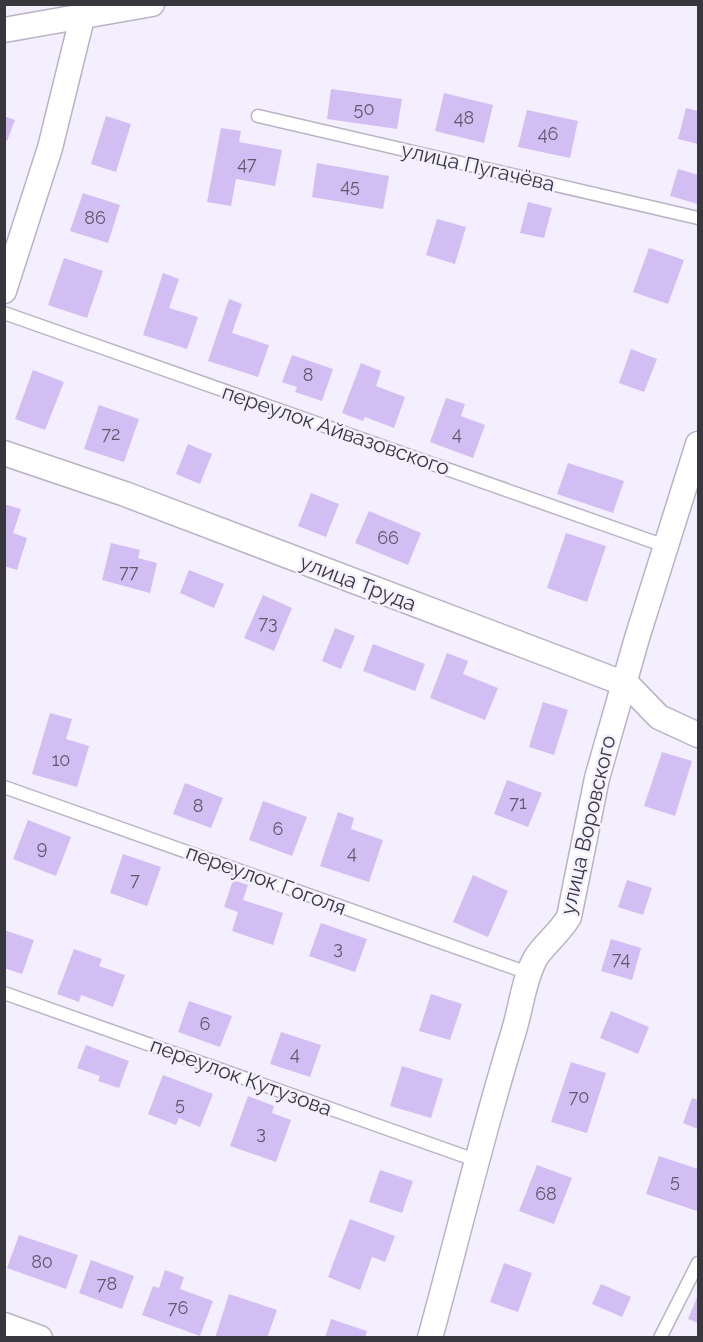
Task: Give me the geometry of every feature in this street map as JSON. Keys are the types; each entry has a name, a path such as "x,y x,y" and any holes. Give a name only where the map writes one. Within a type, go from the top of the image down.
{"street":[{"path":"4,30 85,11 152,4"},
{"path":"4,291 50,148 85,11"},
{"name":"улица Воровского","path":"430,1338 518,1018 528,973 536,956 560,933 569,917 597,778 699,444"},
{"name":"улица Труда","path":"4,453 126,494 624,684 642,696 659,717 699,735"},
{"path":"4,1325 40,1338"}],"lane":[{"name":"улица Пугачёва","path":"258,116 699,218"},
{"name":"переулок Айвазовского","path":"4,313 668,547"},
{"name":"переулок Гоголя","path":"4,787 528,973"},
{"name":"переулок Кутузова","path":"4,993 478,1161"},
{"path":"660,1338 699,1263"}],"building":[{"path":"331,89 402,99 397,129 327,119"},
{"path":"444,93 493,105 484,143 435,131"},
{"path":"686,108 698,111 698,144 678,139"},
{"path":"527,110 578,121 570,158 518,147"},
{"path":"4,116 15,120 7,141 4,141"},
{"path":"106,116 131,124 116,172 91,164"},
{"path":"221,128 241,131 239,142 282,150 275,186 236,179 231,206 207,202"},
{"path":"317,163 389,176 383,209 312,197"},
{"path":"678,169 698,175 698,204 670,196"},
{"path":"83,193 120,205 108,243 70,231"},
{"path":"528,202 552,208 544,238 520,233"},
{"path":"437,219 466,227 455,264 426,255"},
{"path":"649,248 684,260 668,304 633,292"},
{"path":"64,258 103,271 87,318 48,305"},
{"path":"163,273 179,279 169,308 198,317 187,349 143,335"},
{"path":"229,299 242,304 232,333 269,345 258,377 208,361"},
{"path":"631,349 657,359 644,392 619,383"},
{"path":"292,355 333,369 322,401 295,392 297,387 282,382"},
{"path":"361,363 381,371 376,386 405,397 394,428 365,417 363,421 342,413"},
{"path":"33,370 64,382 45,430 15,419"},
{"path":"446,398 465,404 461,416 485,425 473,458 430,442"},
{"path":"99,405 139,419 124,462 84,449"},
{"path":"188,444 212,454 200,484 176,474"},
{"path":"568,463 624,481 613,513 557,494"},
{"path":"311,493 339,504 326,537 298,526"},
{"path":"4,504 21,509 13,533 27,538 17,570 4,566"},
{"path":"369,511 421,533 408,565 355,543"},
{"path":"566,533 606,546 587,602 547,588"},
{"path":"111,543 140,550 138,558 157,563 150,593 102,580"},
{"path":"189,570 224,584 214,608 180,593"},
{"path":"263,595 292,608 274,651 244,638"},
{"path":"335,628 355,636 341,669 322,661"},
{"path":"373,644 425,664 415,691 363,671"},
{"path":"447,653 468,661 463,674 498,688 485,720 430,698"},
{"path":"543,702 568,710 554,755 529,747"},
{"path":"50,713 72,719 66,739 89,746 77,787 32,774"},
{"path":"662,752 692,761 675,816 644,806"},
{"path":"507,780 542,793 528,827 494,814"},
{"path":"185,783 223,798 211,828 173,814"},
{"path":"263,801 307,817 292,856 249,840"},
{"path":"338,812 354,818 351,829 383,840 369,882 320,866"},
{"path":"28,820 71,837 56,876 13,859"},
{"path":"123,854 161,867 147,906 110,893"},
{"path":"473,875 508,891 488,937 453,922"},
{"path":"233,880 248,885 243,900 283,913 273,945 232,931 238,912 224,907"},
{"path":"627,880 652,888 643,915 618,907"},
{"path":"321,923 367,939 355,972 309,956"},
{"path":"4,930 34,940 22,974 4,968"},
{"path":"611,939 641,948 632,980 601,971"},
{"path":"74,949 102,959 99,966 125,975 113,1007 81,995 79,1002 57,994"},
{"path":"431,994 462,1004 450,1040 419,1031"},
{"path":"189,1001 232,1016 220,1047 178,1032"},
{"path":"611,1011 649,1027 638,1054 600,1038"},
{"path":"281,1032 321,1045 310,1077 270,1064"},
{"path":"86,1045 129,1061 119,1088 98,1081 100,1076 77,1068"},
{"path":"571,1062 606,1073 587,1133 551,1122"},
{"path":"402,1066 443,1079 431,1118 390,1106"},
{"path":"163,1075 213,1094 200,1127 179,1118 176,1125 148,1114"},
{"path":"248,1096 274,1106 272,1113 291,1120 276,1162 230,1146"},
{"path":"692,1098 698,1100 698,1129 683,1123"},
{"path":"659,1156 698,1169 697,1211 646,1194"},
{"path":"537,1165 572,1178 554,1224 519,1211"},
{"path":"380,1170 413,1181 402,1213 369,1202"},
{"path":"350,1219 395,1236 385,1262 372,1257 360,1290 328,1277"},
{"path":"19,1235 78,1255 66,1289 7,1268"},
{"path":"91,1260 134,1276 122,1309 79,1293"},
{"path":"504,1263 532,1273 518,1312 490,1302"},
{"path":"165,1270 184,1277 180,1289 213,1301 200,1336 142,1315 153,1286 159,1288"},
{"path":"601,1284 631,1297 622,1317 592,1304"},
{"path":"229,1294 277,1310 267,1338 215,1338"},
{"path":"698,1295 698,1323 688,1319"},
{"path":"331,1319 367,1331 365,1338 325,1338"}]}
